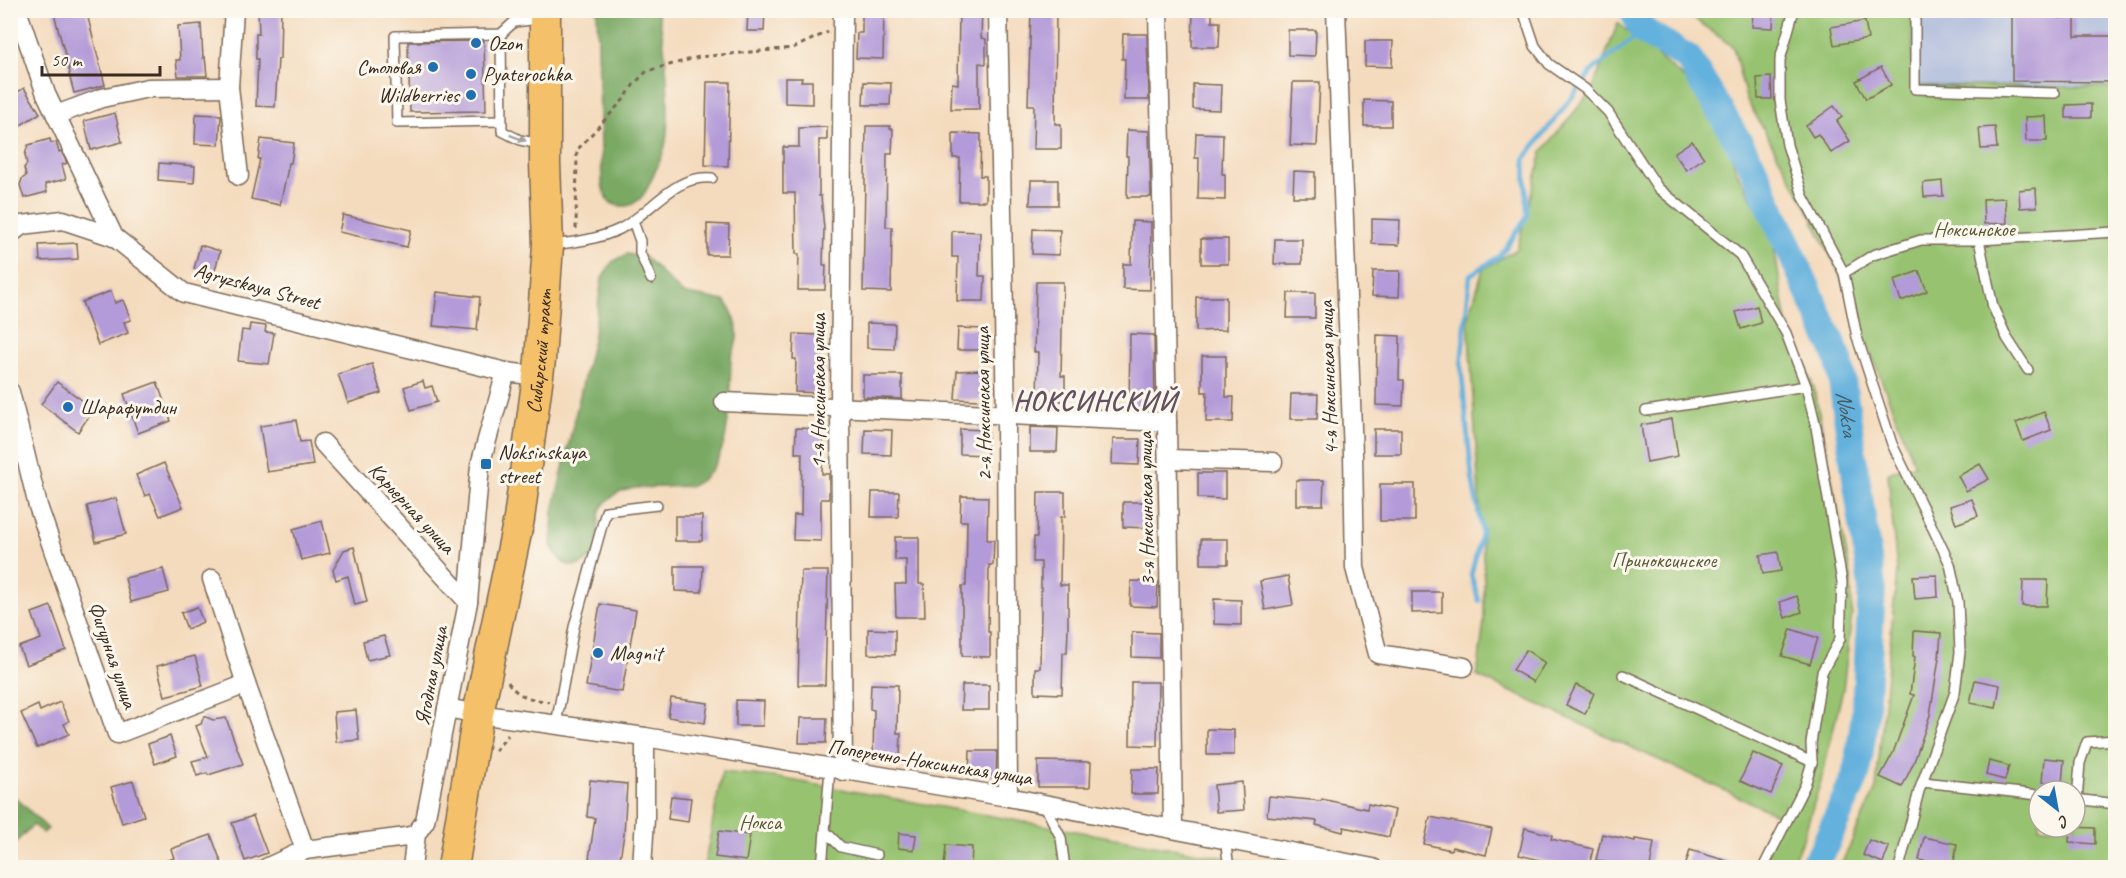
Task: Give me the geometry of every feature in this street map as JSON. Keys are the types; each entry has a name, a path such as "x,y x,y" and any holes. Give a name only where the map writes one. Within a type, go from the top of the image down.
{"main road":[{"name":"Сибирский тракт","path":"453,867 478,714 519,519 538,376 562,244 545,145 545,14"}],"street":[{"name":"Agryzskaya Street","path":"17,10 46,94 114,237 184,292 506,372 538,376"},
{"path":"234,10 229,87 239,176"},
{"name":"2-я Ноксинская улица","path":"998,10 1006,416 1008,797"},
{"name":"3-я Ноксинская улица","path":"1158,10 1173,827"},
{"name":"4-я Ноксинская улица","path":"1336,10 1353,454 1355,568 1378,654 1464,667"},
{"name":"1-я Ноксинская улица","path":"836,770 843,18"},
{"path":"56,116 102,98 148,88 229,87"},
{"path":"10,234 22,225 63,220 114,237"},
{"name":"Ягодная улица","path":"412,867 416,834 425,821 432,796 468,602 480,465 506,372"},
{"name":"Фигурная улица","path":"10,392 38,506 117,734 246,684"},
{"path":"724,402 1167,422"},
{"name":"Карьерная улица","path":"323,443 468,602"},
{"path":"1168,459 1273,462"},
{"path":"212,579 246,684 306,850"},
{"name":"Поперечно-Ноксинская улица","path":"447,708 645,737 1044,803 1373,867"},
{"path":"642,867 645,818 645,737"},
{"path":"266,867 306,850 416,834"}],"lane":[{"path":"1523,10 1535,46 1549,64 1581,86 1608,112 1658,188 1740,255 1786,333 1806,386 1816,427 1842,582 1840,639 1822,672 1811,742 1812,762 1805,785 1763,867"},
{"path":"1794,10 1780,60 1780,100 1787,145 1803,196 1844,273 1857,337 1892,444 1950,564 1958,602 1960,652 1955,692 1923,782 1899,867"},
{"path":"1915,10 1915,89 2055,93"},
{"path":"501,121 397,123 395,36 501,34 514,22 545,14"},
{"path":"501,34 502,131 520,140 545,145"},
{"path":"562,244 590,240 618,230 677,186 699,177 711,178"},
{"path":"633,221 640,241 640,253 651,279"},
{"path":"1844,273 1873,255 1921,240 1979,240 2115,232"},
{"path":"1979,240 1993,307 2007,338 2028,370"},
{"path":"1646,411 1806,386"},
{"path":"556,724 574,627 606,511 657,505"},
{"path":"1623,675 1812,762"},
{"path":"2078,779 2080,763 2087,742 2115,740"},
{"path":"822,867 825,831 836,770"},
{"path":"1923,782 2027,794"},
{"path":"2087,801 2115,804"},
{"path":"1044,803 1061,838 1065,867"},
{"path":"825,831 841,847 877,855"},
{"path":"1225,839 1229,867"}],"path":[{"path":"562,244 577,150 647,71 699,57 793,48 843,18"},
{"path":"507,676 510,685 518,694 526,698 560,704"}],"shaded area":[{"path":"1913,11 2115,11 2115,87 1913,87"}],"green space":[{"path":"597,11 657,11 663,41 668,104 666,140 645,193 636,202 626,206 608,201 602,185"},
{"name":"Ноксинское","path":"1684,11 1913,11 1913,86 2115,87 2115,867 1840,867 1876,788 1897,571 1888,474 1915,465 1839,273 1802,198 1746,98 1733,47"},
{"name":"Приноксинское","path":"1618,23 1693,86 1724,136 1738,174 1772,236 1787,323 1814,388 1851,577 1852,614 1843,689 1822,777 1802,842 1789,867 1753,867 1780,816 1477,676 1484,622 1484,572 1468,319 1483,269 1517,249 1542,152 1592,90"},
{"path":"627,254 645,257 682,293 725,301 733,314 737,328 737,342 731,357 727,429 716,463 705,477 691,486 635,488 619,492 605,503 600,510 596,551 592,559 577,566 568,565 561,561 551,546 553,511 593,339 602,278 612,262"},
{"name":"Нокса","path":"722,772 773,777 1277,867 704,868"},
{"path":"11,793 48,829 43,833 33,825 11,847"}],"building":[{"path":"53,10 86,10 105,85 74,93"},
{"path":"258,10 281,10 280,59 278,59 275,107 256,106"},
{"path":"748,10 765,10 764,31 747,31"},
{"path":"862,10 884,10 883,59 856,58 857,33 862,33"},
{"path":"959,10 982,10 981,38 986,39 986,64 979,63 979,109 951,109 952,83 958,84"},
{"path":"1031,10 1056,10 1055,124 1061,124 1061,149 1033,149 1034,105 1028,105"},
{"path":"1193,10 1212,10 1212,22 1220,22 1219,47 1192,47"},
{"path":"1753,10 1774,10 1773,28 1752,27"},
{"path":"2012,10 2058,10 2058,18 2075,18 2075,36 2115,36 2115,82 2012,81"},
{"path":"1865,21 1868,39 1834,45 1831,27"},
{"path":"201,24 203,58 205,57 207,76 178,76 176,60 180,60 178,26"},
{"path":"1288,30 1316,30 1315,56 1288,55"},
{"path":"1123,34 1147,34 1149,100 1124,100"},
{"path":"484,41 486,111 410,112 408,42"},
{"path":"1365,41 1393,41 1392,67 1365,66"},
{"path":"1881,67 1891,85 1866,99 1856,81"},
{"path":"1771,77 1772,99 1758,99 1757,78"},
{"path":"785,78 802,78 801,81 812,81 812,104 785,103"},
{"path":"707,82 730,82 728,166 705,165"},
{"path":"864,82 891,83 890,105 863,105"},
{"path":"1293,82 1320,82 1317,146 1290,145"},
{"path":"1193,84 1221,85 1220,110 1193,109"},
{"path":"24,88 40,113 10,132 10,97"},
{"path":"1364,100 1391,101 1391,126 1364,126"},
{"path":"2091,104 2091,118 2066,118 2066,105"},
{"path":"1834,106 1842,117 1837,121 1850,141 1831,153 1818,134 1813,137 1806,126"},
{"path":"115,113 122,142 91,150 84,121"},
{"path":"196,114 221,115 219,145 195,144"},
{"path":"2046,116 2047,141 2026,141 2025,117"},
{"path":"866,126 890,126 890,129 893,129 892,154 887,154 886,227 892,227 891,292 863,291"},
{"path":"827,127 827,140 819,140 819,196 821,196 824,229 825,290 798,290 799,254 796,254 795,193 783,193 783,147 799,147 799,128"},
{"path":"1995,127 1997,148 1981,149 1979,128"},
{"path":"1127,130 1149,131 1151,197 1127,197"},
{"path":"953,133 981,134 980,176 986,176 986,201 959,201 960,158 953,158"},
{"path":"1196,133 1223,134 1222,174 1225,174 1225,200 1198,199 1199,158 1195,158"},
{"path":"50,139 51,143 56,142 59,152 61,151 67,163 62,165 66,179 45,184 47,192 24,198 20,185 26,176 24,168 27,164 25,155 28,145"},
{"path":"261,139 294,143 280,205 251,199 260,159 258,159"},
{"path":"1692,141 1704,158 1686,170 1674,153"},
{"path":"159,163 195,166 194,183 158,180"},
{"path":"1294,171 1315,172 1315,197 1293,197"},
{"path":"1031,180 1058,180 1058,205 1030,205"},
{"path":"1942,181 1943,196 1924,197 1923,183"},
{"path":"2036,188 2037,207 2020,208 2019,190"},
{"path":"2005,198 2007,223 1984,224 1983,199"},
{"path":"343,215 411,230 407,247 339,232"},
{"path":"1372,219 1400,220 1399,245 1372,244"},
{"path":"1132,221 1151,222 1150,290 1123,289 1123,264 1131,264"},
{"path":"707,224 729,225 728,255 707,255"},
{"path":"1033,229 1060,230 1059,255 1032,254"},
{"path":"952,231 980,232 979,276 985,276 984,301 957,301 958,257 952,257"},
{"path":"1201,239 1228,239 1228,264 1201,264"},
{"path":"1275,239 1302,239 1302,264 1274,264"},
{"path":"77,243 78,259 40,261 39,245"},
{"path":"200,245 220,251 214,274 194,269"},
{"path":"1373,271 1400,271 1399,297 1372,296"},
{"path":"1919,271 1927,291 1901,301 1894,280"},
{"path":"1036,282 1063,282 1061,376 1065,376 1065,401 1037,401 1038,352 1034,352"},
{"path":"111,291 115,303 123,300 131,320 124,322 128,333 98,345 82,302"},
{"path":"437,292 480,297 477,330 433,326"},
{"path":"1288,293 1315,293 1315,318 1287,318"},
{"path":"1196,297 1226,297 1226,330 1196,331"},
{"path":"1757,306 1761,323 1741,329 1736,312"},
{"path":"867,323 895,324 894,349 867,348"},
{"path":"250,324 266,326 265,332 274,333 269,364 238,361 242,330 249,331"},
{"path":"958,328 985,329 984,350 957,350"},
{"path":"794,334 821,335 820,367 823,367 823,393 795,392"},
{"path":"1130,334 1154,335 1155,408 1129,408"},
{"path":"1377,335 1400,336 1399,380 1404,380 1403,406 1376,405"},
{"path":"1202,356 1226,356 1226,397 1234,397 1233,422 1206,422 1207,392 1202,392"},
{"path":"372,364 381,393 348,403 338,374"},
{"path":"983,370 982,400 955,399 957,371"},
{"path":"863,375 902,375 902,399 863,397"},
{"path":"423,381 425,388 432,386 437,402 411,410 404,387"},
{"name":"Шарафутдин","path":"57,382 94,409 78,432 41,404"},
{"path":"157,382 171,421 138,433 124,394"},
{"path":"1291,394 1318,394 1317,419 1290,419"},
{"path":"2044,412 2051,430 2023,441 2016,423"},
{"path":"1672,419 1678,456 1647,462 1641,425"},
{"path":"296,420 300,442 309,441 313,465 267,472 260,426"},
{"path":"1030,427 1058,428 1057,452 1030,452"},
{"path":"796,428 823,429 822,474 829,474 829,499 821,499 821,541 793,540 794,515 801,515 802,453 795,453"},
{"path":"865,429 892,430 891,455 864,454"},
{"path":"960,429 988,430 987,455 960,454"},
{"path":"1374,429 1401,429 1401,454 1374,454"},
{"path":"1113,439 1140,439 1139,465 1112,464"},
{"path":"164,463 183,507 160,516 150,494 145,496 136,475"},
{"path":"1980,464 1989,479 1966,491 1958,476"},
{"path":"1198,473 1225,473 1225,499 1198,498"},
{"path":"1296,480 1324,480 1323,505 1296,505"},
{"path":"1380,484 1415,484 1415,521 1380,521"},
{"path":"872,492 899,492 898,517 871,517"},
{"path":"1038,492 1065,492 1065,517 1061,517 1060,585 1068,585 1068,628 1067,653 1063,653 1062,694 1035,693 1035,668 1040,668 1041,610 1041,562 1033,562 1034,537 1037,537"},
{"path":"961,496 988,497 987,540 994,540 993,565 989,565 990,657 962,656 962,586 966,586 967,521 960,521"},
{"path":"116,498 126,534 96,542 87,506"},
{"path":"1972,499 1978,516 1956,524 1950,506"},
{"path":"1123,502 1151,502 1150,528 1123,527"},
{"path":"675,516 702,516 702,541 675,541"},
{"path":"322,521 330,553 301,560 293,529"},
{"path":"895,537 919,537 919,584 924,584 925,617 896,617 895,584 906,584 906,560 895,560"},
{"path":"1201,539 1228,539 1228,564 1201,564"},
{"path":"354,547 367,602 355,605 348,576 336,580 333,570 344,550"},
{"path":"1778,552 1781,571 1763,574 1760,555"},
{"path":"675,566 703,566 702,592 675,591"},
{"path":"163,569 169,592 131,602 125,578"},
{"path":"801,571 828,571 825,685 798,685"},
{"path":"1937,575 1938,597 1915,599 1913,576"},
{"path":"1288,576 1293,605 1265,610 1260,581"},
{"path":"2023,580 2048,580 2047,606 2022,606"},
{"path":"1131,581 1158,582 1157,607 1130,606"},
{"path":"1412,592 1442,592 1442,612 1412,613"},
{"path":"1797,596 1802,612 1785,618 1780,602"},
{"path":"1214,599 1241,600 1241,625 1214,624"},
{"path":"600,604 636,610 622,692 586,686"},
{"path":"51,606 66,650 26,665 19,647 41,639 32,613"},
{"path":"197,607 203,622 187,629 181,613"},
{"path":"868,629 895,630 895,655 868,654"},
{"path":"1791,629 1818,638 1810,664 1782,656"},
{"path":"1914,631 1941,633 1930,715 1914,762 1902,787 1880,777 1893,753 1914,695 1910,694 1915,657 1913,656"},
{"path":"1132,632 1159,633 1159,658 1132,657"},
{"path":"384,636 390,655 367,660 363,641"},
{"path":"1526,650 1545,663 1533,682 1513,670"},
{"path":"195,656 203,686 165,696 157,666"},
{"path":"1975,680 2000,685 1996,708 1970,703"},
{"path":"1131,682 1158,682 1157,746 1130,745"},
{"path":"871,684 898,685 897,733 901,733 900,758 873,757 874,710 870,709"},
{"path":"962,685 989,685 989,710 961,710"},
{"path":"1576,685 1594,693 1585,714 1566,705"},
{"path":"671,698 708,703 705,723 668,717"},
{"path":"736,700 764,701 763,726 736,726"},
{"path":"60,702 69,721 64,724 69,734 37,748 21,713 38,705 40,711"},
{"path":"356,710 359,740 336,742 334,712"},
{"path":"204,716 213,720 226,718 243,764 208,775 207,773 197,776 192,761 208,757 196,726 201,724"},
{"path":"800,718 827,718 826,743 799,743"},
{"path":"1207,729 1234,730 1234,755 1207,755"},
{"path":"170,736 177,756 155,764 148,744"},
{"path":"970,751 997,751 996,776 969,776"},
{"path":"1753,753 1783,766 1771,794 1740,781"},
{"path":"2044,758 2064,760 2062,779 2042,779"},
{"path":"1038,761 1091,762 1090,787 1038,787"},
{"path":"1989,761 2009,766 2005,780 1986,775"},
{"path":"1132,769 1159,769 1158,794 1131,794"},
{"path":"590,780 627,784 624,834 619,864 589,859 595,818 587,817"},
{"path":"133,781 144,816 122,823 111,787"},
{"path":"1242,782 1244,810 1216,812 1214,785"},
{"path":"671,796 691,798 688,822 668,819"},
{"path":"1269,796 1321,801 1322,799 1367,809 1368,804 1395,810 1389,837 1344,827 1343,832 1316,825 1317,821 1267,816"},
{"path":"253,816 267,853 245,861 232,823"},
{"path":"1430,817 1492,829 1486,855 1452,847 1451,850 1424,844"},
{"path":"1525,828 1552,835 1551,839 1593,849 1589,867 1560,867 1561,865 1519,855"},
{"path":"2087,828 2095,828 2095,844 2069,842 2069,839 2087,839"},
{"path":"719,831 750,835 746,861 715,857"},
{"path":"899,833 916,835 914,850 898,848"},
{"path":"1602,834 1635,841 1635,839 1654,842 1650,867 1628,867 1596,860"},
{"path":"211,835 223,867 198,867 196,863 184,867 153,867 152,865 174,858 171,849"},
{"path":"1924,837 1957,844 1953,867 1919,860"},
{"path":"1869,840 1889,847 1883,863 1863,855"},
{"path":"946,845 972,847 971,867 944,867"},
{"path":"1690,850 1738,864 1738,867 1685,867"}],"waterway":[{"name":"Noksa","path":"1633,10 1643,31 1688,58 1751,163 1839,360 1872,587 1865,714 1857,773 1822,852 1811,868"},
{"path":"1479,601 1471,575 1482,531 1472,478 1461,366 1470,275 1500,256 1527,217 1525,158 1593,70 1643,31"}],"place":[{"name":"Ozon","path":"476,43"},
{"name":"Столовая","path":"433,67"},
{"name":"Pyaterochka","path":"471,74"},
{"name":"Wildberries","path":"471,95"},
{"name":"Шарафутдин","path":"68,407"},
{"name":"Noksinskaya street","path":"486,464"},
{"name":"Magnit","path":"598,653"}],"district":[{"name":"НОКСИНСКИЙ","path":"1095,401"}]}
